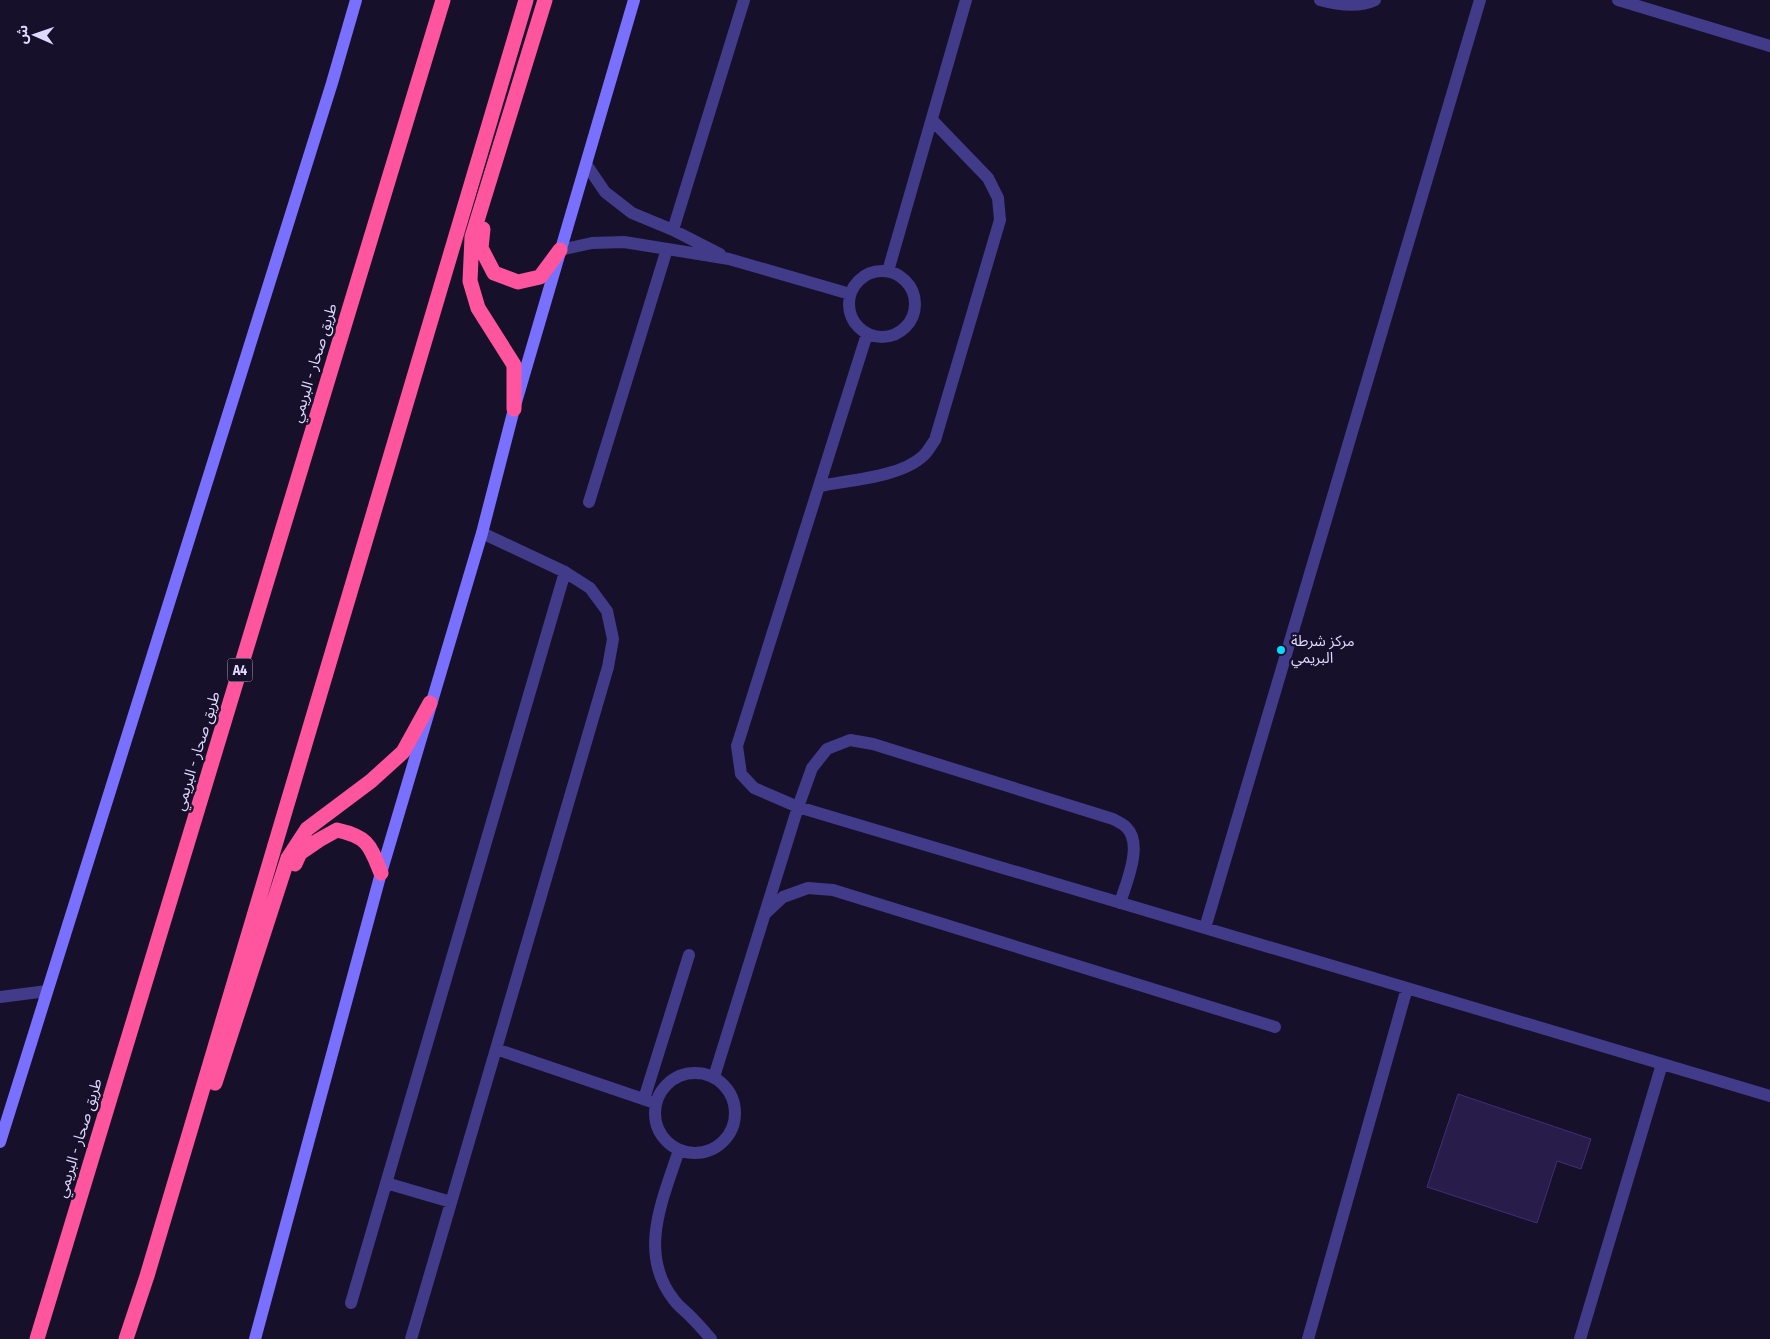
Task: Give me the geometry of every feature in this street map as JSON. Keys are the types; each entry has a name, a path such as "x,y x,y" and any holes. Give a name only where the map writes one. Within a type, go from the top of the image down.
{"highway":[{"name":"طريق صحار - البريمي","path":"37,1339 443,0"},
{"path":"147,1276 526,0"},
{"path":"514,409 514,365 478,308 470,281 472,237 545,0"},
{"path":"485,196 481,248 494,273 518,282 540,277 560,250"},
{"path":"126,1339 266,930 288,858 307,828 371,781 403,752 430,703"},
{"path":"266,930 300,853 337,830 355,834 370,847 381,874"}],"street":[{"path":"0,1142 332,83 356,0"},
{"path":"255,1339 381,874 430,703 482,533 514,409 634,0"},
{"path":"130,1339 147,1276"}],"lane":[{"path":"673,230 744,0"},
{"path":"888,271 966,0"},
{"path":"1320,0 1335,5 1365,4 1375,0"},
{"path":"1204,928 1480,0"},
{"path":"1618,0 1770,46"},
{"path":"820,486 891,473 909,467 924,456 935,440 1000,220 998,198 988,178 932,120"},
{"path":"586,164 605,192 632,213 673,230 729,259"},
{"path":"560,250 592,244 624,242 729,259 850,294"},
{"path":"589,502 667,249"},
{"path":"876,271 888,271 900,276 909,284 914,296 915,308 911,320 903,330 892,336 879,337 867,334 858,327 851,317 848,306 850,294 855,283 864,275 876,271"},
{"path":"867,334 737,746 740,774 754,788 798,807 1770,1096"},
{"path":"411,1339 608,667 613,639 607,611 590,588 565,572 482,533"},
{"path":"351,1303 565,572"},
{"path":"714,1077 798,807 812,768 827,748 850,740 873,744 1113,818 1127,828 1135,843 1133,860 1120,902"},
{"path":"764,915 783,897 808,888 833,890 1275,1027"},
{"path":"650,1101 672,1079 686,1072 700,1072 714,1077 726,1086 733,1100 735,1115 731,1130 722,1143 709,1151 694,1153 679,1150 667,1142 658,1131 650,1101 689,955"},
{"path":"1308,1339 1407,988"},
{"path":"0,996 47,991"},
{"path":"496,1049 650,1101"},
{"path":"1580,1339 1662,1064"},
{"path":"679,1150 658,1216 654,1245 659,1274 674,1300 711,1339"},
{"path":"386,1183 451,1202"}],"building":[{"path":"1458,1094 1591,1139 1581,1169 1557,1161 1537,1223 1427,1187"}],"place":[{"name":"مركز شرطة البريمي","path":"1281,650"}]}
